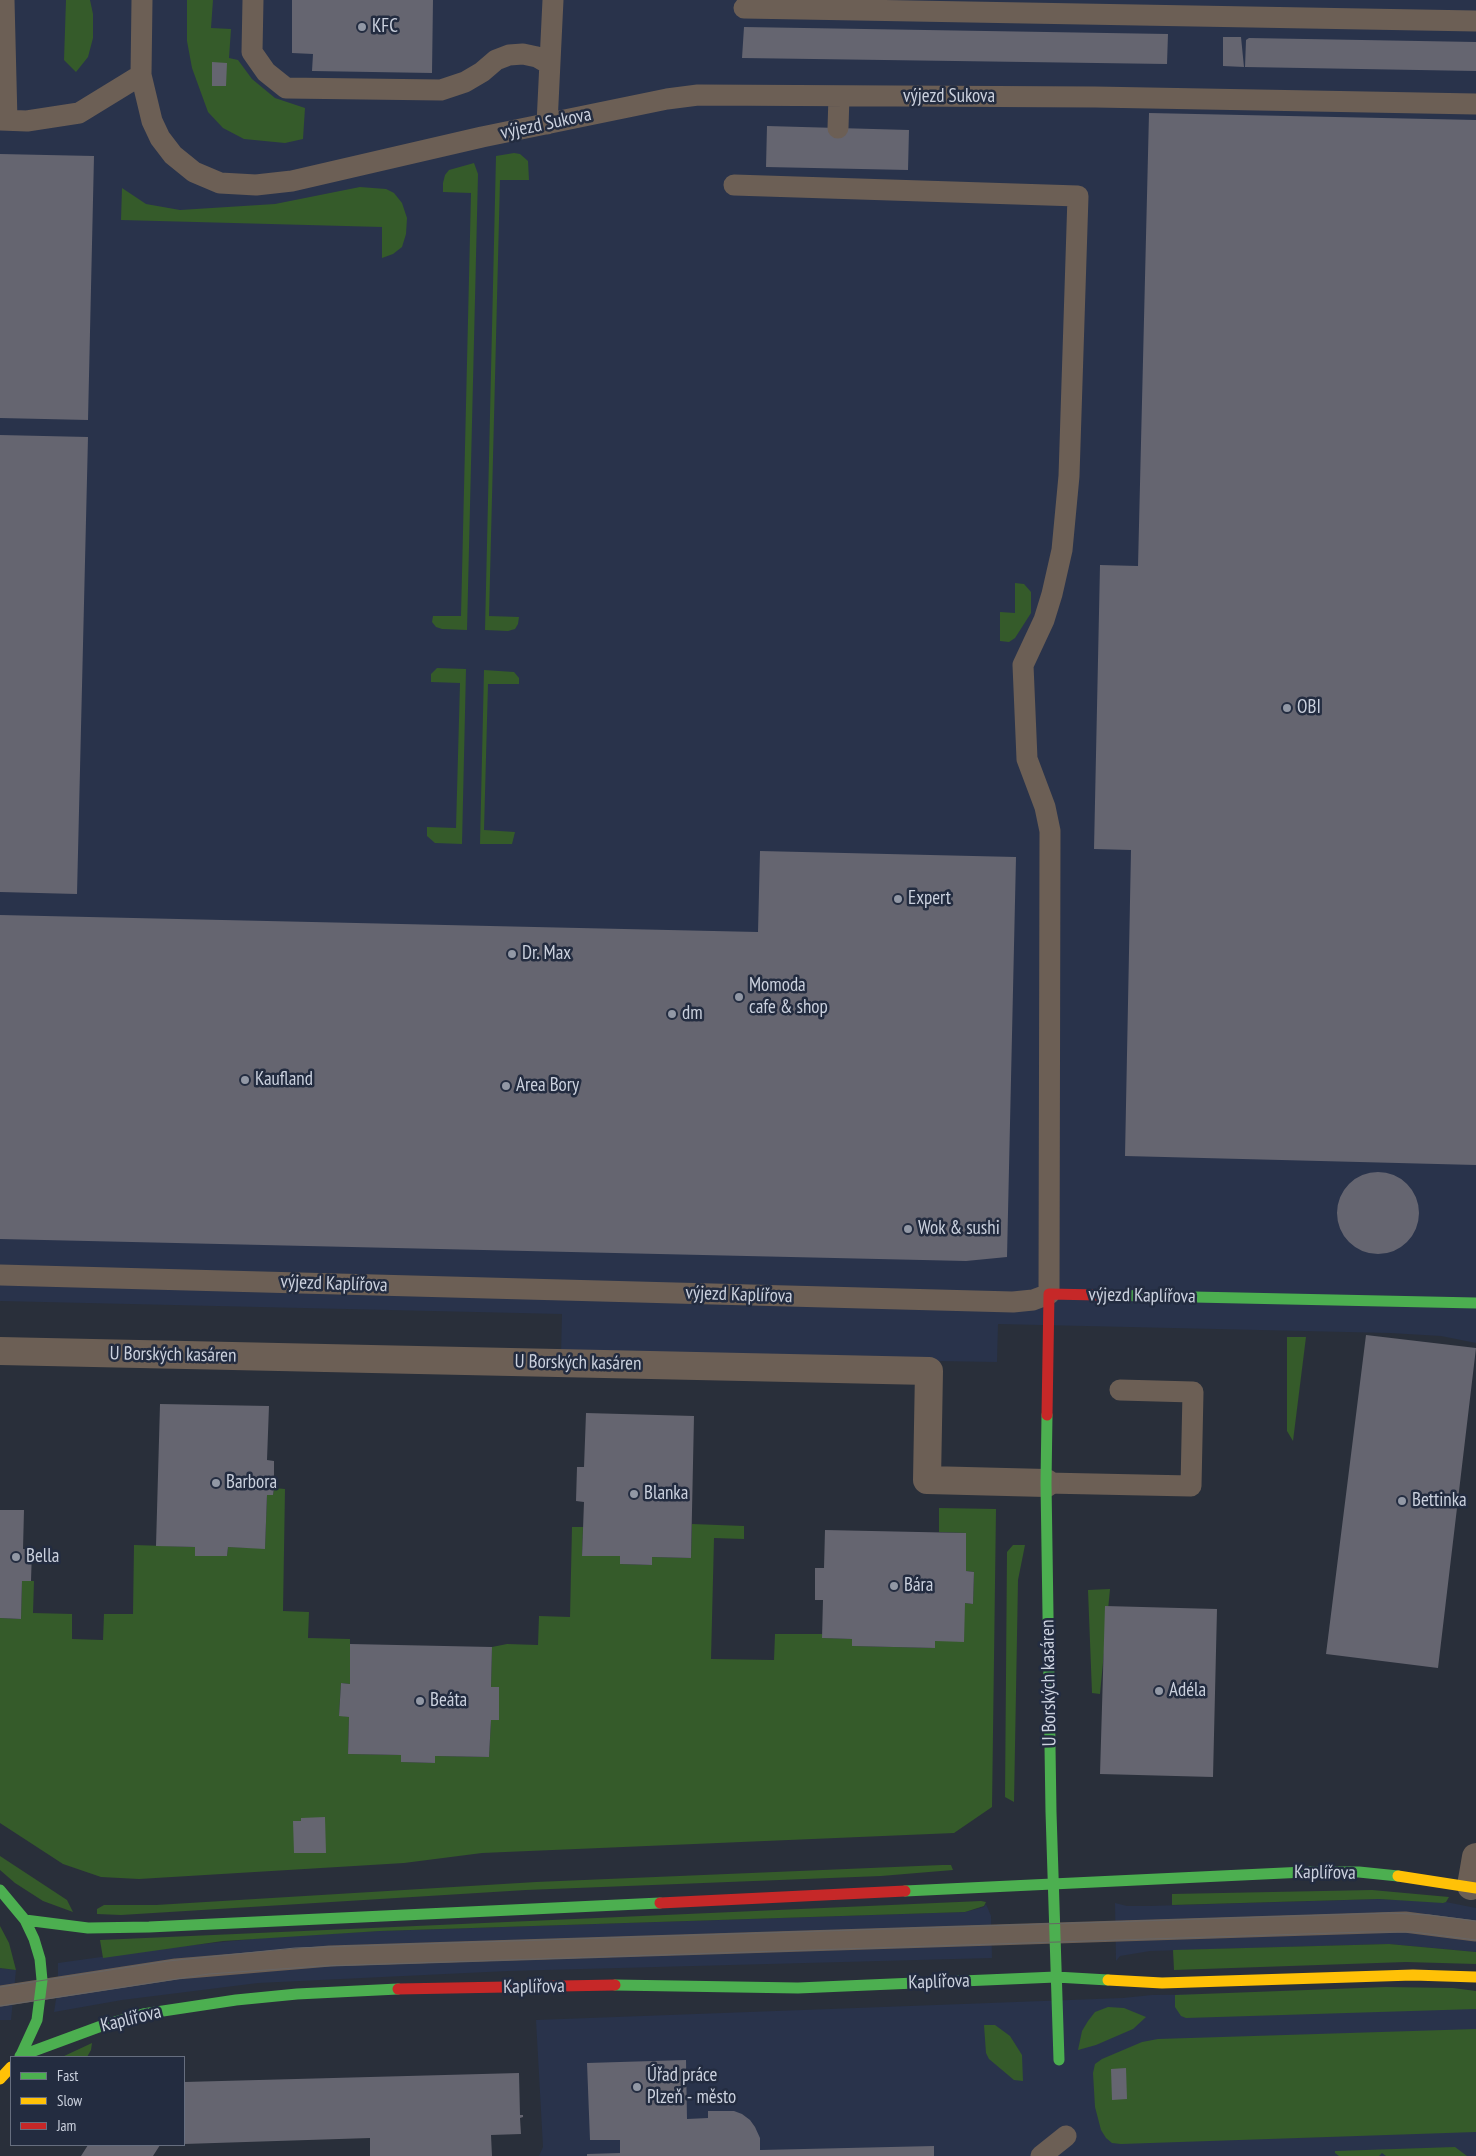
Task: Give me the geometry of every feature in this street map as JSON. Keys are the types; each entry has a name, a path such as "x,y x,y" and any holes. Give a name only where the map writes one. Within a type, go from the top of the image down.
{"street":[{"name":"výjezd Kaplířova","path":"1048,1294 1475,1301"},
{"name":"U Borských kasáren","path":"1048,1294 1046,1483 1054,1883"},
{"name":"U Borských kasáren","path":"0,1352 929,1372 927,1480 1046,1483"},
{"path":"1473,1887 1476,1857"},
{"name":"Kaplířova","path":"25,1920 88,1928 149,1927 1252,1873 1358,1872 1417,1878 1473,1887"},
{"path":"1054,1883 1059,2060"},
{"name":"Kaplířova","path":"0,1890 25,1920 34,1939 40,1960 42,1988 37,2020 20,2056"},
{"name":"Kaplířova","path":"23,2056 104,2025 143,2014 236,2000 297,1994 387,1989 637,1985 798,1988 1056,1977 1162,1983 1412,1975 1476,1977"},
{"path":"0,2079 10,2068"}],"lane":[{"path":"4,0 3,120 37,120 79,114 141,75"},
{"name":"výjezd Sukova","path":"142,0 141,75 152,120 160,138 173,156 194,172 220,183 256,184 292,181 659,100 698,95 1095,97 1476,104"},
{"path":"253,0 252,52 266,72 286,88 441,90 465,82 482,72 496,60 509,55 523,54 537,57 549,64"},
{"path":"547,124 553,0"},
{"path":"744,8 1476,21"},
{"path":"838,128 839,96"},
{"path":"734,184 837,178 1078,196 1069,476 1062,550 1044,620 1023,665 1027,759 1045,807 1050,831 1048,1294"},
{"name":"výjezd Kaplířova","path":"0,1274 1012,1302 1033,1300 1048,1294"},
{"path":"1046,1483 1190,1486 1193,1392 1120,1390"},
{"name":"Kaplířova","path":"0,1996 176,1968 330,1956 1405,1922 1476,1931"},
{"path":"1041,2156 1066,2136"}],"shaded area":[{"name":"Area Bory","path":"0,0 1476,0 1476,1343 1441,1336 1390,1333 998,1324 997,1362 561,1355 562,1314 0,1301"},
{"path":"1379,1899 1446,1902 1476,1908 1476,1952 1389,1944 1150,1951 1120,1956 1116,1961 1115,1903 1127,1906 1149,1906"},
{"path":"986,1904 991,1916 992,1958 508,1971 258,1983 122,2000 54,2012 58,1987 58,1963 173,1947 282,1936 380,1931 965,1912 984,1907"},
{"path":"0,1968 16,1970 11,2020 0,2020"},
{"path":"1476,1991 1476,2156 539,2156 543,2147 536,2020 1123,1998 1152,1995"}],"green space":[{"path":"66,0 90,0 93,14 93,38 88,57 76,72 64,60"},
{"path":"187,0 213,0 211,28 231,29 229,58 238,60 252,79 275,98 305,108 303,139 285,143 244,139 223,128 208,112 192,68 187,41"},
{"path":"520,154 528,161 529,180 500,180 489,616 519,617 515,629 508,631 485,630 496,156"},
{"path":"474,163 478,174 467,630 442,629 436,627 432,622 433,616 461,616 471,193 443,192 443,183 445,175 449,170"},
{"path":"360,187 386,189 394,193 402,203 407,218 406,234 402,247 393,254 382,258 382,227 121,220 122,188 146,204 180,210 275,204"},
{"path":"1015,583 1024,584 1031,592 1031,613 1015,638 1009,642 1000,641 1000,612 1015,613"},
{"path":"437,668 466,669 462,844 435,843 427,836 427,827 456,828 460,683 431,682 431,674"},
{"path":"484,670 514,672 519,678 519,684 488,684 484,830 515,832 512,844 480,844"},
{"path":"1287,1337 1306,1337 1293,1441 1287,1431"},
{"path":"274,1488 285,1489 283,1611 309,1612 308,1638 350,1639 350,1684 341,1683 339,1715 349,1717 348,1754 401,1755 402,1762 435,1763 435,1756 489,1757 491,1720 499,1719 499,1687 491,1687 492,1647 507,1644 538,1645 539,1616 570,1617 572,1527 583,1527 582,1556 620,1556 620,1564 652,1565 652,1557 691,1558 692,1524 744,1526 744,1539 714,1538 711,1659 774,1660 775,1634 822,1634 823,1638 852,1639 852,1646 935,1648 935,1641 965,1603 973,1604 974,1572 966,1571 966,1533 939,1532 939,1508 996,1509 992,1807 954,1833 482,1853 404,1863 139,1879 101,1877 63,1864 0,1823 0,1618 21,1619 22,1581 34,1581 33,1613 72,1614 72,1639 103,1640 104,1614 133,1614 134,1545 195,1547 195,1556 227,1556 228,1547 265,1548 267,1495 273,1495"},
{"path":"1013,1545 1025,1545 1018,1580 1014,1802 1005,1797 1007,1552"},
{"path":"1110,1589 1100,1694 1092,1693 1088,1590"},
{"path":"0,1856 67,1900 73,1912 43,1901 15,1883 0,1870"},
{"path":"951,1865 953,1870 881,1876 526,1890 121,1915 97,1914 97,1909 104,1905 156,1905 536,1882"},
{"path":"1372,1890 1449,1897 1443,1903 1379,1899 1172,1905 1172,1894"},
{"path":"986,1902 984,1906 965,1912 380,1931 223,1941 103,1958 100,1940"},
{"path":"0,1926 9,1943 16,1970 0,1968"},
{"path":"1389,1944 1476,1952 1476,1964 1406,1962 1174,1970 1173,1950"},
{"path":"1386,1987 1453,1988 1476,1991 1476,2009 1186,2018 1181,2016 1175,2007 1175,1995"},
{"path":"1108,2007 1124,2008 1146,2017 1133,2029 1096,2045 1078,2050 1082,2031 1088,2021 1095,2012"},
{"path":"984,2025 995,2025 1010,2036 1022,2055 1023,2081 1014,2080 989,2059 986,2053"},
{"path":"1476,2029 1476,2132 1121,2144 1112,2143 1106,2138 1101,2130 1095,2107 1093,2073 1095,2064 1102,2059 1142,2042 1158,2039"},
{"path":"92,2043 88,2056 64,2056"},
{"path":"1455,2147 1467,2156 1386,2156 1382,2153 1379,2156 1339,2156 1335,2153 1335,2151"}],"building":[{"name":"KFC","path":"292,0 433,0 432,73 312,71 313,54 292,53"},
{"path":"744,27 1168,34 1167,64 742,58"},
{"path":"1223,37 1241,37 1244,67 1223,66"},
{"path":"1249,38 1476,42 1476,71 1245,67 1246,40"},
{"path":"212,62 227,63 226,86 212,86"},
{"name":"OBI","path":"1149,113 1476,120 1476,1165 1125,1156 1131,850 1094,849 1100,565 1138,566"},
{"path":"767,126 909,130 908,170 766,167"},
{"path":"0,154 94,156 88,420 0,418"},
{"path":"0,435 88,437 77,894 0,892"},
{"name":"Area Bory","path":"760,851 1016,857 1007,1257 966,1261 0,1239 0,915 758,932"},
{"path":"1378,1172 1394,1175 1407,1184 1416,1197 1419,1213 1416,1229 1407,1242 1394,1251 1378,1254 1362,1251 1349,1242 1340,1229 1337,1213 1340,1197 1349,1184 1362,1175"},
{"name":"Bettinka","path":"1366,1335 1476,1348 1438,1668 1326,1654"},
{"name":"Barbora","path":"160,1404 269,1406 267,1460 274,1461 274,1488 273,1495 267,1495 265,1549 228,1547 227,1556 195,1556 195,1547 156,1546"},
{"name":"Blanka","path":"586,1413 694,1416 691,1558 652,1557 652,1565 620,1564 620,1556 582,1556 584,1502 576,1501 577,1467 584,1467"},
{"name":"Bella","path":"0,1510 24,1510 23,1549 32,1549 31,1581 22,1581 21,1619 0,1618"},
{"name":"Bára","path":"825,1530 966,1533 966,1571 974,1572 973,1604 965,1603 964,1642 935,1641 935,1648 852,1646 852,1639 822,1638 823,1600 815,1600 815,1568 824,1568"},
{"name":"Adéla","path":"1105,1606 1217,1609 1213,1777 1100,1774"},
{"name":"Beáta","path":"350,1644 492,1647 491,1687 499,1687 499,1720 491,1720 489,1757 435,1756 435,1763 401,1762 401,1755 348,1754 349,1717 339,1716 341,1683 350,1684"},
{"path":"325,1817 326,1853 294,1853 293,1821 301,1821 301,1818"},
{"name":"Úřad práce Plzeň - město","path":"686,2060 687,2119 708,2118 708,2111 734,2111 742,2114 755,2127 760,2138 760,2150 934,2146 934,2156 587,2156 587,2154 620,2153 620,2140 590,2140 587,2063"},
{"path":"1126,2068 1127,2099 1112,2100 1111,2069"},
{"path":"519,2073 520,2115 523,2115 520,2118 521,2134 491,2135 492,2156 370,2156 370,2138 185,2144 185,2082"},
{"path":"87,2146 159,2146 153,2156 81,2156"}],"tram line":[{"path":"0,1987 168,1961 295,1948 1389,1913 1429,1915 1476,1921"},
{"path":"0,2006 209,1974 322,1966 1364,1932 1413,1932 1476,1940"}],"traffic: fast":[{"path":"1099,1295 1476,1303"},
{"path":"1047,1415 1046,1483 1051,1812 1059,2060"},
{"path":"905,1891 1305,1872 1359,1872 1398,1876"},
{"path":"0,1890 25,1920 34,1939 40,1959 42,1980 37,2020 20,2056"},
{"path":"25,1920 88,1928 149,1927 660,1903"},
{"path":"615,1985 798,1988 1056,1977 1108,1980"},
{"path":"20,2056 104,2025 143,2014 236,2000 297,1994 398,1989"}],"traffic: slow":[{"path":"1398,1876 1476,1888"},
{"path":"1108,1980 1162,1983 1413,1975 1476,1977"},
{"path":"0,2079 10,2068"}],"traffic: jam":[{"path":"1047,1415 1049,1294 1099,1295"},
{"path":"660,1903 905,1891"},
{"path":"398,1989 615,1985"}],"place":[{"name":"KFC","path":"362,27"},
{"name":"OBI","path":"1287,708"},
{"name":"Expert","path":"898,899"},
{"name":"Dr. Max","path":"512,954"},
{"name":"Momoda cafe & shop","path":"739,997"},
{"name":"dm","path":"672,1014"},
{"name":"Kaufland","path":"245,1080"},
{"name":"Area Bory","path":"506,1086"},
{"name":"Wok & sushi","path":"908,1229"},
{"name":"Barbora","path":"216,1483"},
{"name":"Blanka","path":"634,1494"},
{"name":"Bettinka","path":"1402,1501"},
{"name":"Bella","path":"16,1557"},
{"name":"Bára","path":"894,1586"},
{"name":"Adéla","path":"1159,1691"},
{"name":"Beáta","path":"420,1701"},
{"name":"Úřad práce Plzeň - město","path":"637,2087"}]}
